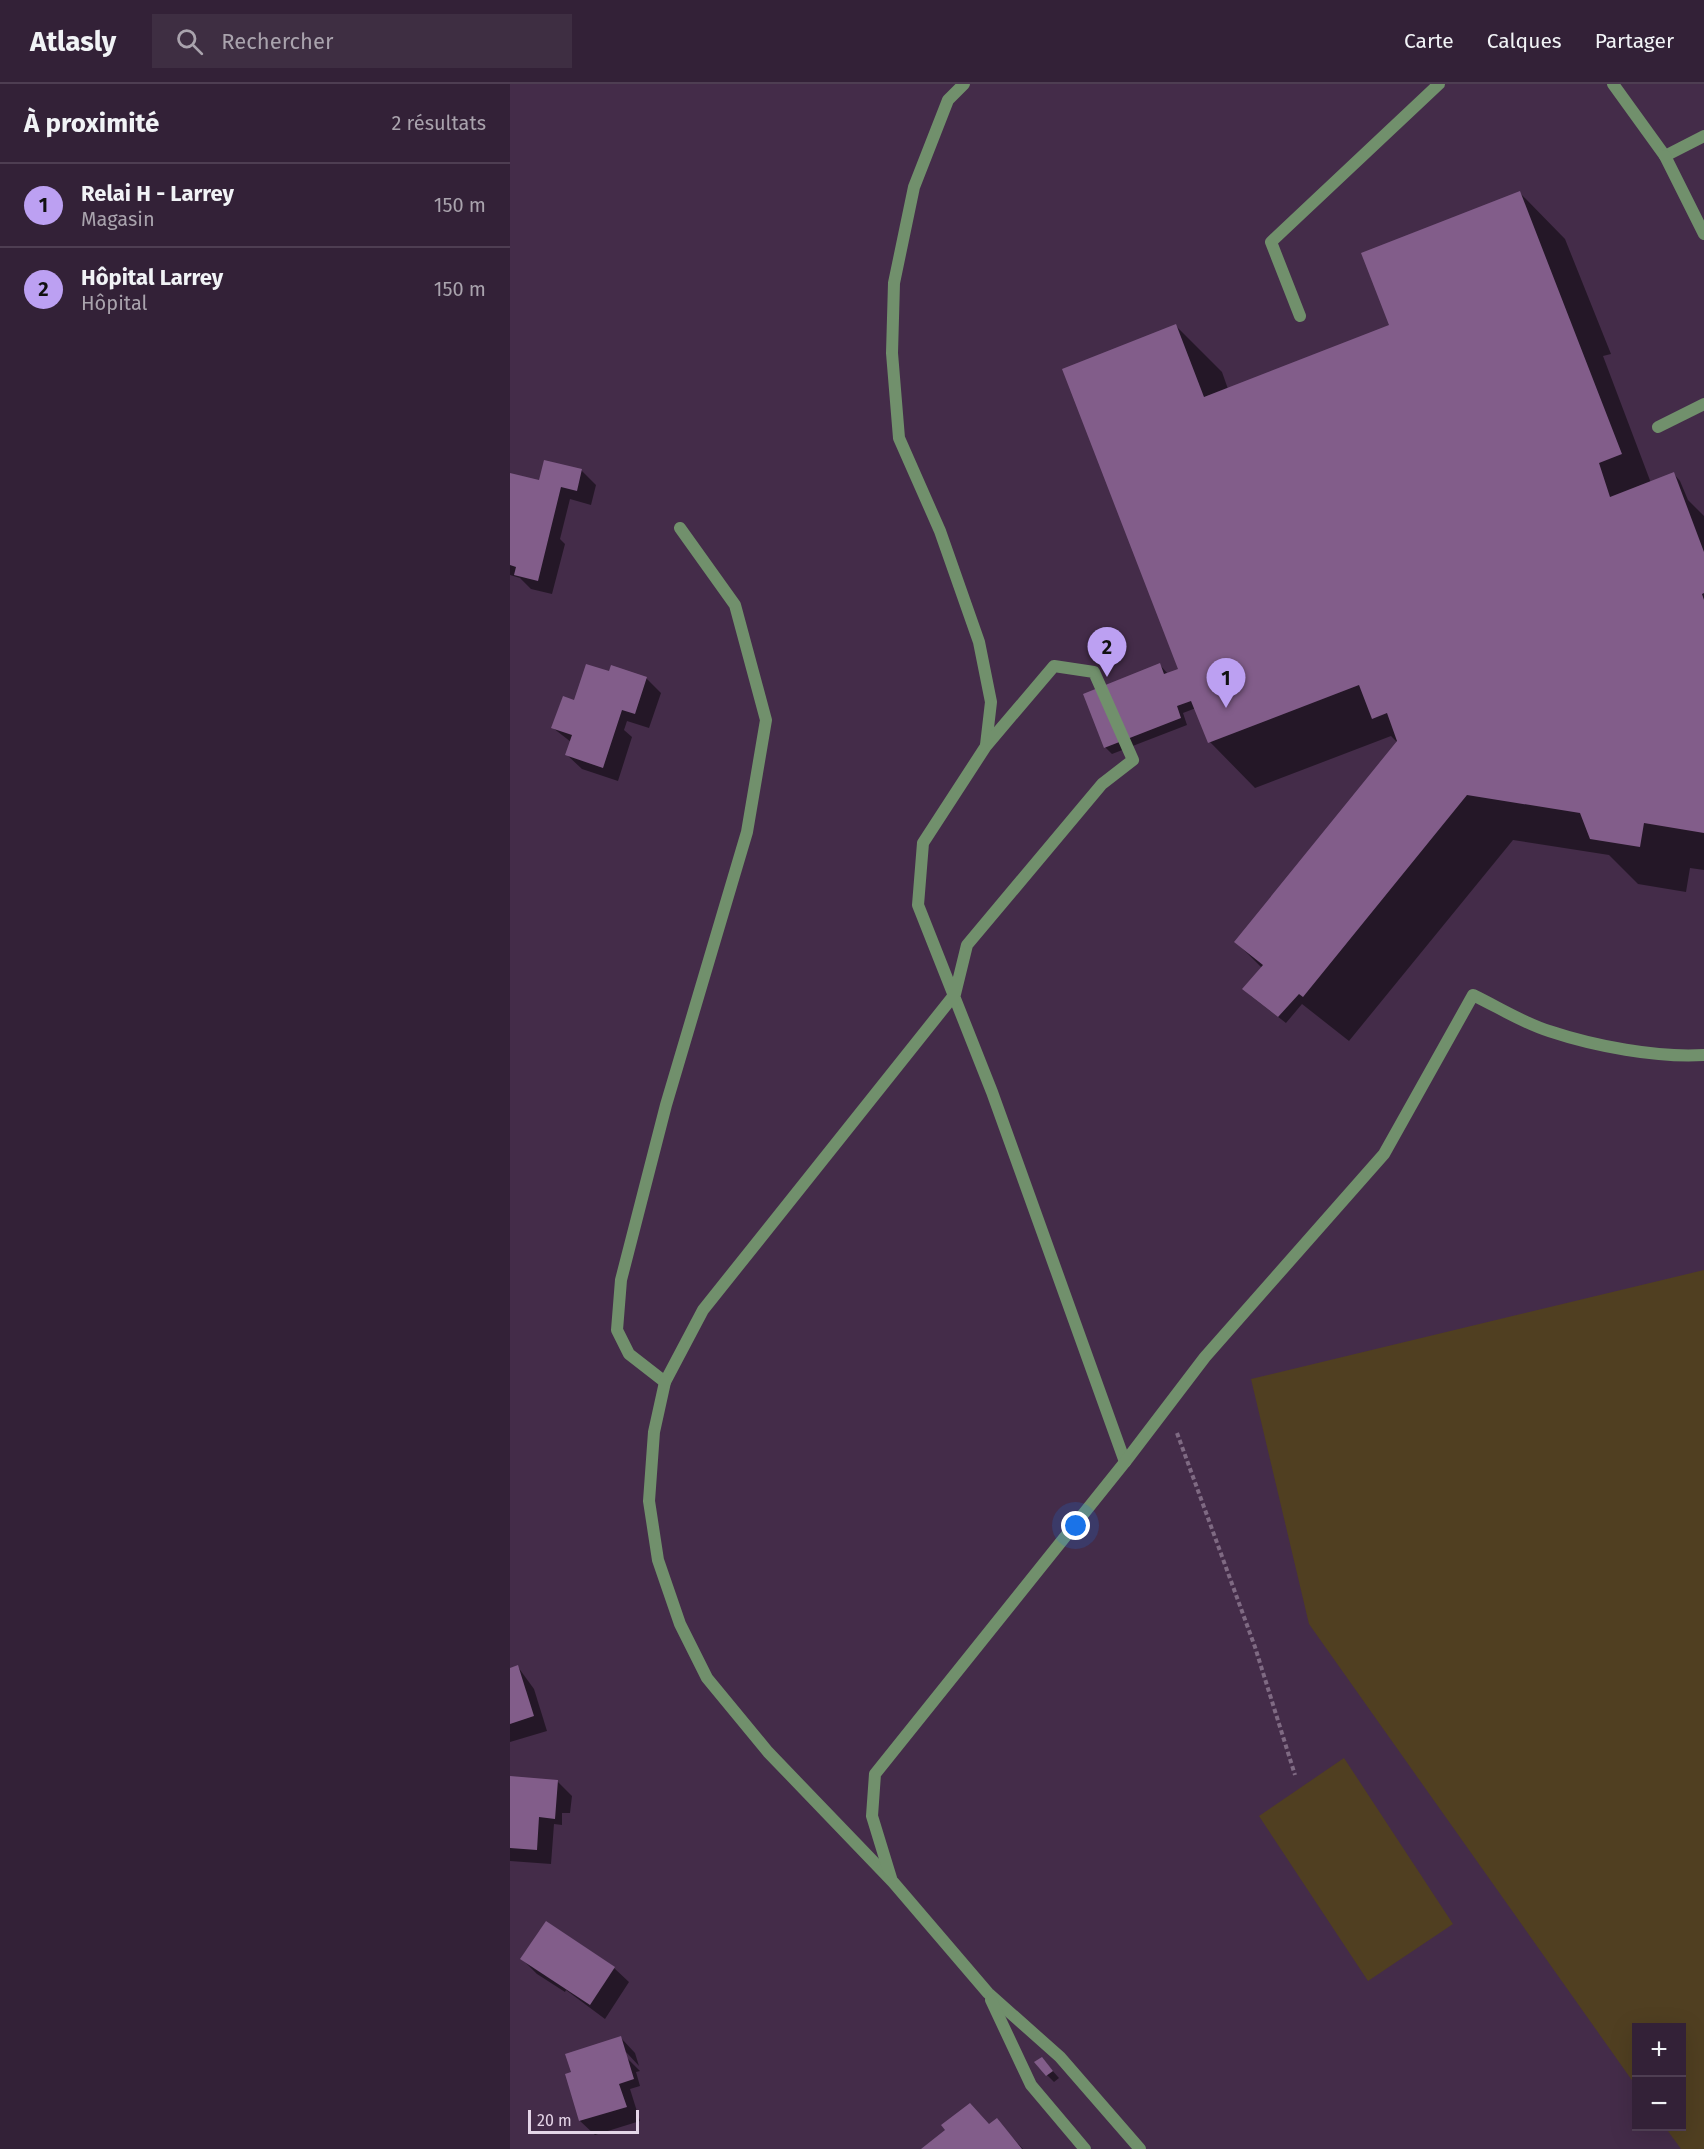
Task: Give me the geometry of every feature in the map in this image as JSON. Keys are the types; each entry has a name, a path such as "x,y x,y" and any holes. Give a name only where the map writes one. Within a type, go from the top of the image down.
{"lane":[{"path":"964,84 948,100 914,187 894,283 892,353 899,438 940,531 979,642 991,702 986,746"},
{"path":"1300,316 1271,242 1439,84"},
{"path":"1613,84 1665,156 1704,234"},
{"path":"1665,156 1704,136"},
{"path":"1658,427 1704,404"},
{"path":"665,1382 630,1354 617,1330 621,1280 666,1106 747,832 766,720 735,605 680,528"},
{"path":"1125,1462 955,994 918,905 923,843 986,746 1054,666 1094,672 1133,760 1102,784 967,945 955,994 703,1310 665,1382 654,1432 648,1502 658,1560 680,1624 707,1678 768,1752 892,1882 988,1993 1060,2057 1140,2149"},
{"path":"892,1882 872,1816 876,1774 1125,1462 1212,1348 1384,1154 1473,995 1548,1031 1604,1044 1679,1056 1704,1055"},
{"path":"988,1993 1031,2085 1085,2149"}],"path":[{"path":"1167,1408 1255,1647 1295,1775"}],"shaded area":[{"path":"1704,1270 1704,2149 1681,2149 1668,2131 1686,2131 1686,2023 1632,2023 1632,2080 1309,1624 1251,1379"},
{"path":"1344,1758 1453,1924 1368,1981 1259,1816"}],"building":[{"path":"1520,191 1622,454 1599,463 1610,497 1674,472 1704,552 1704,593 1702,594 1704,600 1704,833 1644,823 1640,847 1590,839 1580,813 1467,795 1303,997 1299,994 1278,1017 1242,989 1263,965 1234,942 1397,741 1387,713 1372,719 1359,685 1208,743 1191,701 1177,706 1181,718 1104,748 1083,694 1160,663 1164,674 1178,669 1062,369 1176,324 1204,397 1389,325 1361,253"},
{"path":"544,460 582,469 577,491 561,487 538,581 514,575 516,567 510,565 510,473 539,480"},
{"path":"586,664 609,671 611,665 647,677 635,714 622,710 603,768 565,755 572,735 551,728 563,696 574,700"},
{"path":"518,1665 534,1716 510,1724 510,1668"},
{"path":"510,1776 558,1780 555,1819 539,1817 537,1850 510,1848"},
{"path":"546,1921 615,1967 590,2005 520,1959"},
{"path":"621,2036 634,2079 619,2084 627,2107 579,2121 565,2074 571,2072 565,2054"},
{"path":"1042,2057 1053,2071 1046,2076 1034,2062"},
{"path":"970,2103 989,2124 997,2118 1022,2149 921,2149 945,2130 941,2125"}],"place":[{"name":"Hôpital Larrey","path":"1107,677"},
{"name":"Relai H - Larrey","path":"1226,708"}]}
